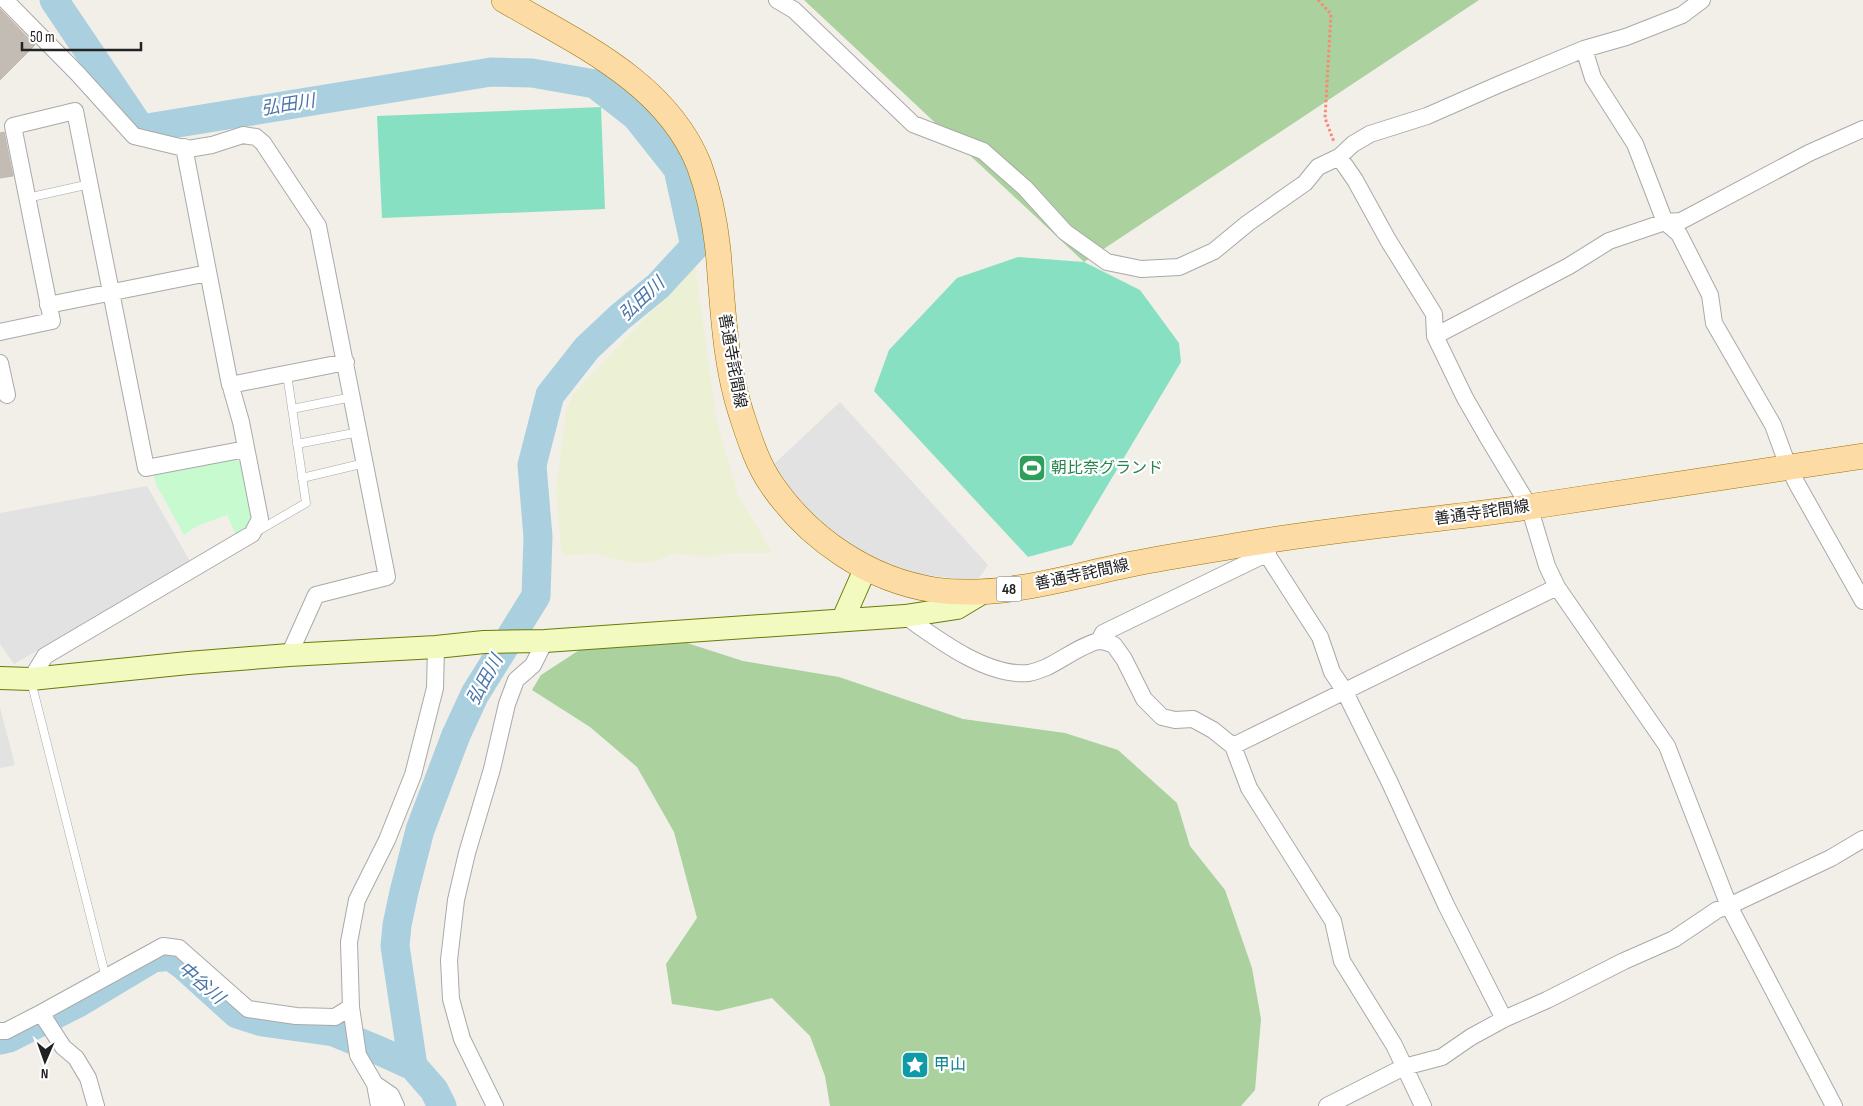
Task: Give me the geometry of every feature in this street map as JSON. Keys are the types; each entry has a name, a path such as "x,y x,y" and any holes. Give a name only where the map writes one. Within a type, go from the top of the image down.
{"main road":[{"name":"善通寺詫間線","path":"504,0 613,64 655,98 681,130 699,165 710,203 717,245 725,332 734,392 750,442 769,482 796,515 831,547 866,567 898,581 934,590 982,593 1037,585 1135,563 1264,548 1788,466 1863,456"}],"street":[{"path":"5,0 92,88 134,136 188,149 212,145 244,135 256,137 263,142 318,226 387,577 316,595 289,656"},
{"path":"777,0 794,10 912,124 983,151 1025,188 1066,232 1107,262 1141,269 1179,267 1214,251 1248,223 1305,183 1318,167 1339,157 1353,144 1370,134 1427,116 1584,49 1626,37 1682,15 1702,0"},
{"path":"1584,49 1593,78 1635,144 1665,222 1679,234 1710,295 1714,323 1772,424 1788,466 1863,601"},
{"path":"0,332 52,321 13,126 75,111 92,88"},
{"path":"75,111 146,468 246,449"},
{"path":"1435,336 1570,266 1609,242 1665,222 1681,220 1809,152 1863,129"},
{"path":"30,679 45,656 252,534 260,519 241,422 230,385 184,147"},
{"path":"1339,157 1355,180 1388,240 1434,314 1435,336 1474,414 1529,506 1547,566 1556,587 1666,746 1729,906 1834,1106"},
{"path":"48,305 208,273"},
{"path":"230,385 346,362"},
{"path":"0,363 7,395"},
{"path":"1099,641 1103,632 1264,548 1320,637 1332,672 1344,690 1446,905 1504,1019"},
{"path":"843,619 866,567"},
{"path":"1233,746 1556,587"},
{"path":"0,678 30,679 188,663 491,642 540,642 904,616 957,608 982,593"},
{"path":"904,616 950,648 986,665 1013,672 1030,673 1039,670 1099,641 1114,644 1124,659 1144,699 1162,717 1175,720 1193,719 1213,730 1233,746 1249,788 1333,921 1342,961 1394,1045 1423,1106"},
{"path":"495,1106 462,1039 451,999 450,960 456,900 467,853 492,769 507,704 516,680 533,665 540,642"},
{"path":"379,1106 375,1084 358,1054 352,1015 349,942 357,900 387,840 413,775 435,688 436,647"},
{"path":"1327,1106 1404,1067 1442,1056 1504,1019 1674,939 1717,910 1831,858 1863,839"},
{"path":"0,1031 6,1031 41,1013 163,946 179,948 248,1008 296,1016 335,1017 352,1015"},
{"path":"41,1013 63,1047 76,1058 85,1072 96,1106"},
{"path":"375,1084 391,1095 396,1106"}],"lane":[{"path":"27,198 90,184"},
{"path":"252,534 306,503 287,374"},
{"path":"292,409 352,396"},
{"path":"298,444 359,432"},
{"path":"302,478 365,463"},
{"path":"30,679 106,978"}],"path":[{"path":"1318,0 1331,14 1325,118 1339,157"}],"green space":[{"path":"804,0 1479,0 1084,262"},
{"path":"601,107 605,209 382,218 377,116"},
{"name":"朝比奈グランド","path":"1018,257 1084,262 1140,290 1179,343 1181,362 1072,545 1028,557 874,391 889,350 957,278"},
{"path":"695,266 717,422 738,495 773,553 729,553 709,557 673,554 650,563 630,563 595,554 562,555 556,491 566,410 574,393"},
{"path":"234,459 242,463 255,520 251,530 236,535 227,515 197,526 184,535 156,484 153,474"},
{"path":"687,643 743,661 839,677 963,719 1065,733 1118,750 1177,803 1190,846 1225,890 1252,968 1261,1019 1255,1090 1241,1106 830,1106 825,1076 810,1036 772,998 718,1011 672,1004 666,964 697,918 674,832 637,767 590,727 532,690 541,675 584,647"}],"shaded area":[{"path":"840,402 988,565 977,581 919,574 858,554 817,521 772,466"},
{"path":"147,486 191,563 14,664 0,644 0,513"},
{"path":"0,707 15,765 0,768"}],"building":[{"path":"0,9 35,45 0,80"},
{"path":"4,132 13,176 0,178 0,133"}],"waterway":[{"name":"弘田川","path":"54,0 141,129 491,72 532,73 595,84 636,116 678,169 695,246 658,286 620,317 587,348 550,395 532,465 538,537 536,596 475,694 456,735 420,830 404,892 395,946 413,1066 434,1090 442,1106"},
{"name":"中谷川","path":"0,1040 9,1038 78,1003 153,958 170,956 184,966 237,1014 262,1022 334,1032 413,1066"}],"place":[{"name":"朝比奈グランド","path":"1032,468"},
{"name":"甲山","path":"915,1065"}]}
